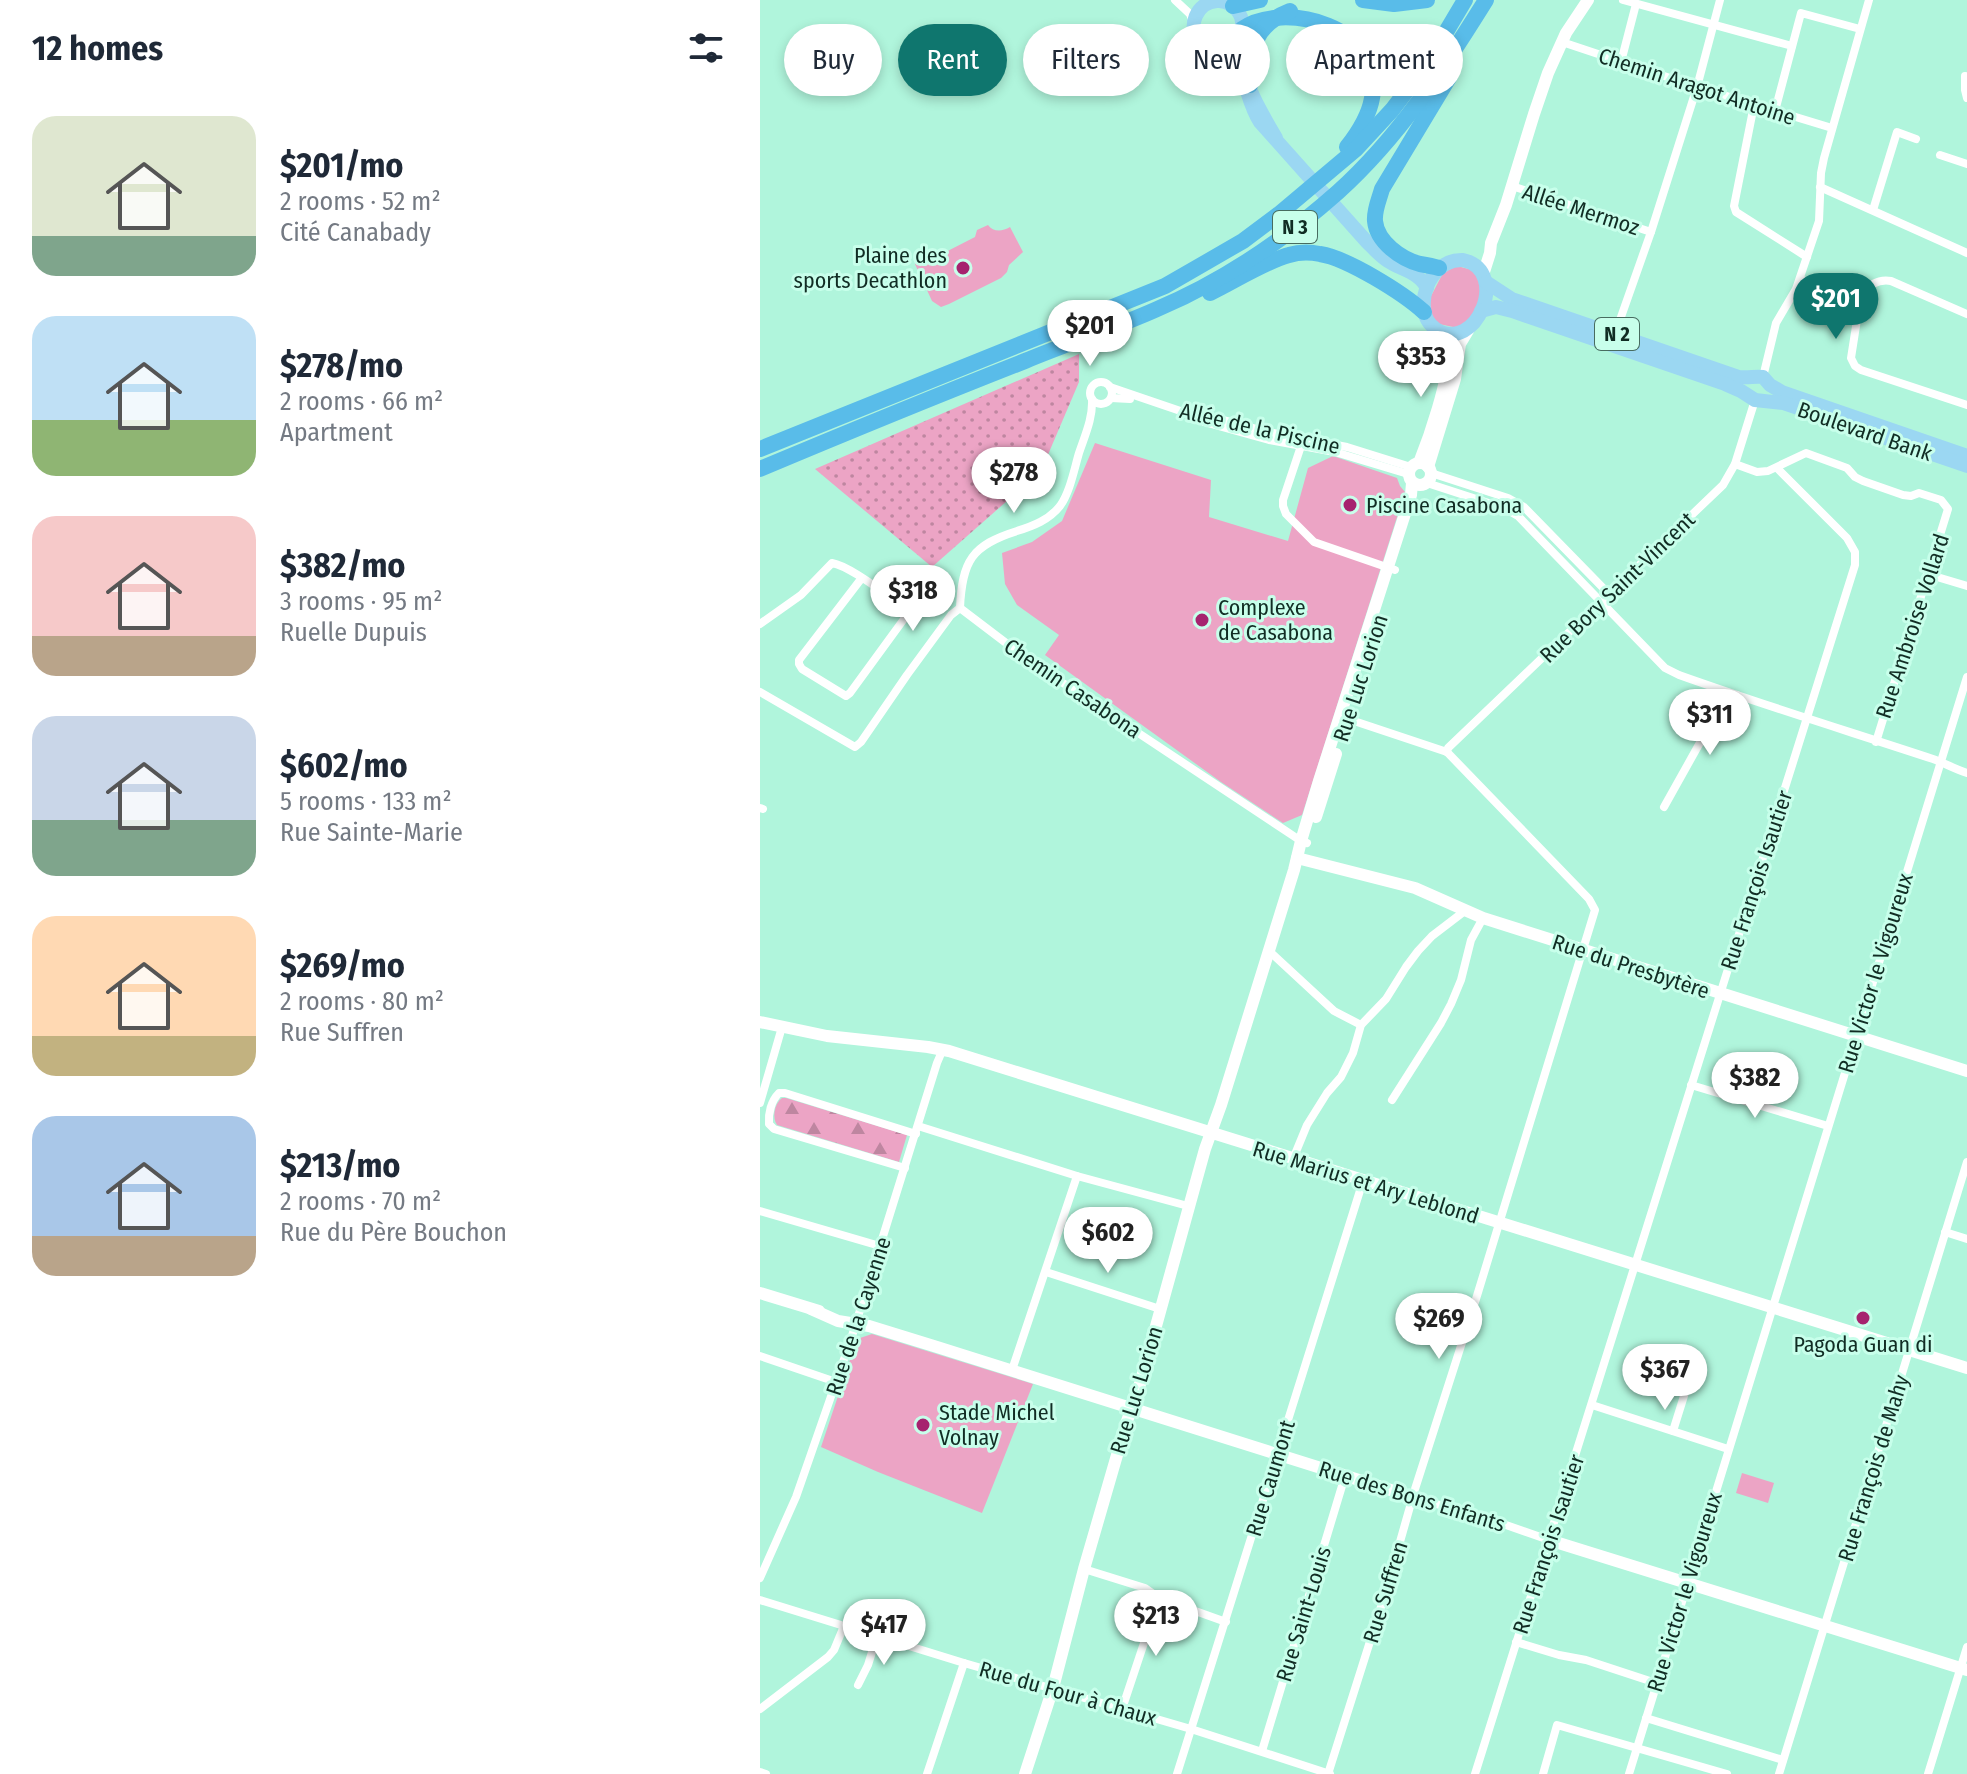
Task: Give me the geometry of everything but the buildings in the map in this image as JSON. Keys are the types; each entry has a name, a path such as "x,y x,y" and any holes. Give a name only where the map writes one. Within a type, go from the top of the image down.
{"highway":[{"path":"1233,6 1260,0"},
{"path":"1363,0 1394,4 1427,0"},
{"name":"N 3","path":"760,449 1165,286 1243,241 1355,150 1392,110 1427,64 1465,0"},
{"name":"N 3","path":"760,469 1156,310 1195,291 1271,245 1307,218 1358,172 1404,120 1440,73 1486,0"},
{"path":"1439,268 1407,259 1391,250 1375,224 1376,207 1382,189 1495,0"},
{"name":"N 3","path":"1248,24 1255,15 1273,7 1296,4 1311,7 1338,19 1355,34 1368,54 1373,70 1372,99 1356,135 1314,186"},
{"path":"1268,24 1290,10 1311,7"},
{"name":"N 3","path":"1028,359 1149,323 1290,254 1308,252 1341,260 1410,299 1424,312"}],"main road":[{"path":"1193,24 1205,1 1221,1 1233,6 1241,16 1241,24"},
{"name":"N 3","path":"1248,96 1255,115 1266,129 1367,242 1384,258 1418,276 1427,288"},
{"name":"N 3","path":"1254,96 1276,138"},
{"path":"1470,262 1450,261 1439,268 1427,288 1424,312 1436,330 1460,334 1469,329 1481,311 1486,295 1485,278"},
{"name":"N 2","path":"1470,262 1481,270 1485,278"},
{"path":"1401,267 1439,268"},
{"name":"Boulevard Bank","path":"1485,278 1512,299 1739,377 1761,380 1782,392 1967,456"},
{"name":"Boulevard Bank","path":"1481,311 1496,307 1512,311 1725,384 1755,398 1786,404 1967,466"},
{"path":"1761,380 1768,396 1755,398 1746,388 1761,380"}],"street":[{"path":"1175,0 1190,14 1193,24"},
{"path":"1485,278 1491,243 1534,114 1562,42 1588,0"},
{"path":"1623,0 1792,46"},
{"path":"1615,334 1697,87 1720,0"},
{"path":"1761,380 1776,323 1800,279 1819,221 1824,158 1869,0"},
{"path":"1621,62 1636,4"},
{"path":"1775,111 1801,13 1860,29"},
{"name":"Chemin Aragot Antoine","path":"1562,42 1832,128"},
{"path":"1965,76 1967,98"},
{"path":"1754,105 1734,206 1736,212 1807,257"},
{"path":"1873,210 1897,132 1916,139"},
{"path":"1940,155 1967,164"},
{"name":"Allée Mermoz","path":"1512,186 1651,232"},
{"path":"1820,187 1967,253"},
{"path":"1470,262 1491,243"},
{"path":"1800,279 1855,299 1859,307 1851,358 1855,366 1967,405"},
{"path":"1855,299 1874,282 1891,281 1967,314"},
{"name":"Rue Luc Lorion","path":"1025,1774 1053,1688 1084,1569 1140,1384 1210,1133 1346,712 1411,495 1455,379 1460,344 1469,329"},
{"name":"Rue Luc Lorion","path":"1420,474 1446,373 1446,342 1436,330"},
{"path":"760,692 855,747 951,615 960,608 962,580 971,558 998,537 1042,522 1060,506 1091,418 1091,388 1096,383 1104,383 1110,387 1111,398 1101,404 1091,418"},
{"name":"Allée de la Piscine","path":"1110,387 1201,418 1220,419 1313,442 1347,447 1420,474"},
{"name":"Allée de la Piscine","path":"1111,398 1131,399 1269,440 1335,452 1420,474"},
{"name":"Rue Bory Saint-Vincent","path":"1447,752 1723,485 1735,464 1755,398"},
{"path":"1092,399 1101,404"},
{"path":"1313,442 1301,446 1283,500 1286,514 1314,542 1391,569"},
{"name":"Rue Ambroise Vollard","path":"1777,468 1806,453 1847,468 1863,481 1903,495 1919,493 1941,500 1948,509 1876,742"},
{"path":"1735,464 1757,472 1777,468"},
{"name":"Rue François Isautier","path":"1475,1774 1855,565 1855,552 1847,538 1777,468"},
{"path":"1420,474 1508,498 1524,507 1609,594"},
{"path":"1420,474 1518,516 1665,668 1967,773"},
{"path":"764,621 801,595 832,563 839,564 903,606 906,615 846,696 802,669 799,660 861,579"},
{"path":"1927,574 1967,586"},
{"name":"Chemin Casabona","path":"960,608 1053,676 1304,842"},
{"name":"Rue Victor le Vigoureux","path":"1629,1774 1967,677"},
{"path":"1664,807 1702,739 1737,695"},
{"path":"1346,712 1351,720 1447,752"},
{"name":"Rue Suffren","path":"1328,1774 1595,910 1589,899 1447,752"},
{"path":"1304,842 1317,864"},
{"name":"Rue du Presbytère","path":"1297,863 1317,864 1415,888 1483,918 1582,951 1967,1071"},
{"path":"1293,1159 1307,1125 1341,1077 1353,1053 1361,1025 1386,999 1418,951 1466,910"},
{"path":"1392,1100 1451,1004 1471,940 1483,918"},
{"path":"1269,951 1334,1011 1361,1025"},
{"name":"Rue Marius et Ary Leblond","path":"760,1022 827,1036 943,1049 1967,1368"},
{"path":"760,1103 782,1027"},
{"name":"Rue de la Cayenne","path":"760,1578 796,1497 836,1382 943,1049"},
{"path":"1691,1085 1828,1126"},
{"path":"905,1168 774,1129 768,1118 774,1099 779,1093 785,1093 1188,1206"},
{"path":"1221,1105 1229,1139"},
{"name":"Rue François de Mahy","path":"1779,1774 1967,1162"},
{"path":"1012,1370 1077,1176"},
{"name":"Rue Caumont","path":"1177,1774 1363,1181"},
{"path":"760,1211 880,1246"},
{"path":"1945,1232 1967,1239"},
{"path":"1046,1272 1160,1309"},
{"name":"Rue des Bons Enfants","path":"760,1293 1964,1669"},
{"path":"760,1356 836,1382"},
{"path":"1673,1431 1694,1364"},
{"path":"1592,1405 1728,1449"},
{"name":"Rue Saint-Louis","path":"1262,1751 1345,1476"},
{"path":"1084,1569 1145,1588 1159,1598 1226,1622"},
{"path":"1122,1709 1159,1598"},
{"name":"Rue du Four à Chaux","path":"760,1600 1191,1729 1328,1774"},
{"path":"760,1709 828,1657 844,1626"},
{"path":"858,1685 877,1636"},
{"path":"1516,1642 1656,1683"},
{"path":"1928,1774 1964,1669 1967,1647"},
{"path":"927,1774 964,1663"},
{"path":"1646,1718 1783,1760"},
{"path":"1543,1774 1557,1725 1727,1774"},
{"path":"760,1772 766,1774"}],"green space":[{"name":"Plaine des sports Decathlon","path":"988,225 998,230 1010,227 1023,252 1001,278 941,307 932,301 915,264 918,258 928,254 932,259 975,237 977,230"},
{"path":"1457,266 1476,271 1484,291 1471,320 1458,328 1439,324 1431,316 1429,300 1443,273"},
{"path":"1079,354 1079,382 1041,471 932,567 815,469"},
{"name":"Complexe de Casabona","path":"1095,443 1211,480 1209,517 1288,541 1308,468 1333,456 1397,478 1405,492 1302,815 1283,823 1045,655 1059,635 1017,605 1005,584 1002,553 1032,542 1062,521"},
{"path":"782,1098 907,1135 899,1162 777,1125 775,1111"},
{"name":"Stade Michel Volnay","path":"872,1334 1033,1384 982,1513 821,1447 857,1339"},
{"path":"1742,1473 1774,1483 1768,1503 1736,1493"}],"place":[{"name":"Plaine des sports Decathlon","path":"963,268"},
{"name":"Piscine Casabona","path":"1350,505"},
{"name":"Complexe de Casabona","path":"1202,620"},
{"name":"Pagoda Guan di","path":"1863,1318"},
{"name":"Stade Michel Volnay","path":"923,1425"}]}
